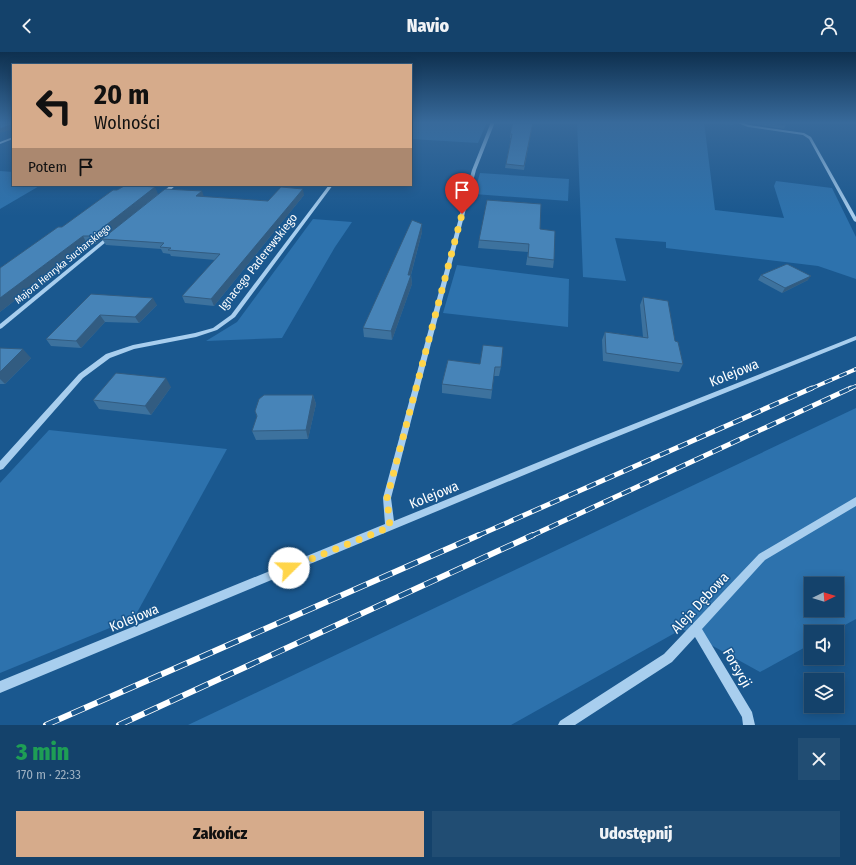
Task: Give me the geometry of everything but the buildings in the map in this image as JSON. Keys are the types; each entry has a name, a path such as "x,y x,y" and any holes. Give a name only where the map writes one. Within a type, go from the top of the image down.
{"street":[{"path":"390,527 387,498 474,170 481,153"},
{"path":"819,153 856,221"},
{"path":"156,200 173,186"},
{"name":"Ignacego Paderewskiego","path":"0,467 81,376 108,356 133,347 196,335 215,329 233,316 330,186"},
{"name":"Majora Henryka Sucharskiego","path":"0,327 113,234"},
{"name":"Kolejowa","path":"0,687 856,338"},
{"name":"Aleja Dębowa","path":"564,725 668,658 762,557 856,501"},
{"name":"Forsycji","path":"696,628 748,716 750,725"}],"shaded area":[{"path":"578,153 708,153 715,210 784,218 774,186 776,181 832,188 856,237 856,279 818,266 666,248 666,242 615,238 626,281 583,277"},
{"path":"0,171 12,172 12,186 39,186 0,209"},
{"path":"480,173 569,179 568,201 474,194"},
{"path":"313,219 352,222 335,247 282,338 206,341 237,322"},
{"path":"457,265 569,279 568,327 443,313"},
{"path":"856,408 856,619 844,626 804,625 804,648 760,672 682,629 511,725 188,725"},
{"path":"49,430 227,449 134,618 0,673 0,483"}],"railway":[{"path":"810,389 856,369"},
{"path":"849,389 856,386"},
{"path":"477,536 812,388"},
{"path":"531,536 851,388"},
{"path":"46,725 479,535"},
{"path":"119,725 533,535"}],"route":[{"path":"289,568 390,527 387,498 462,214"}]}
